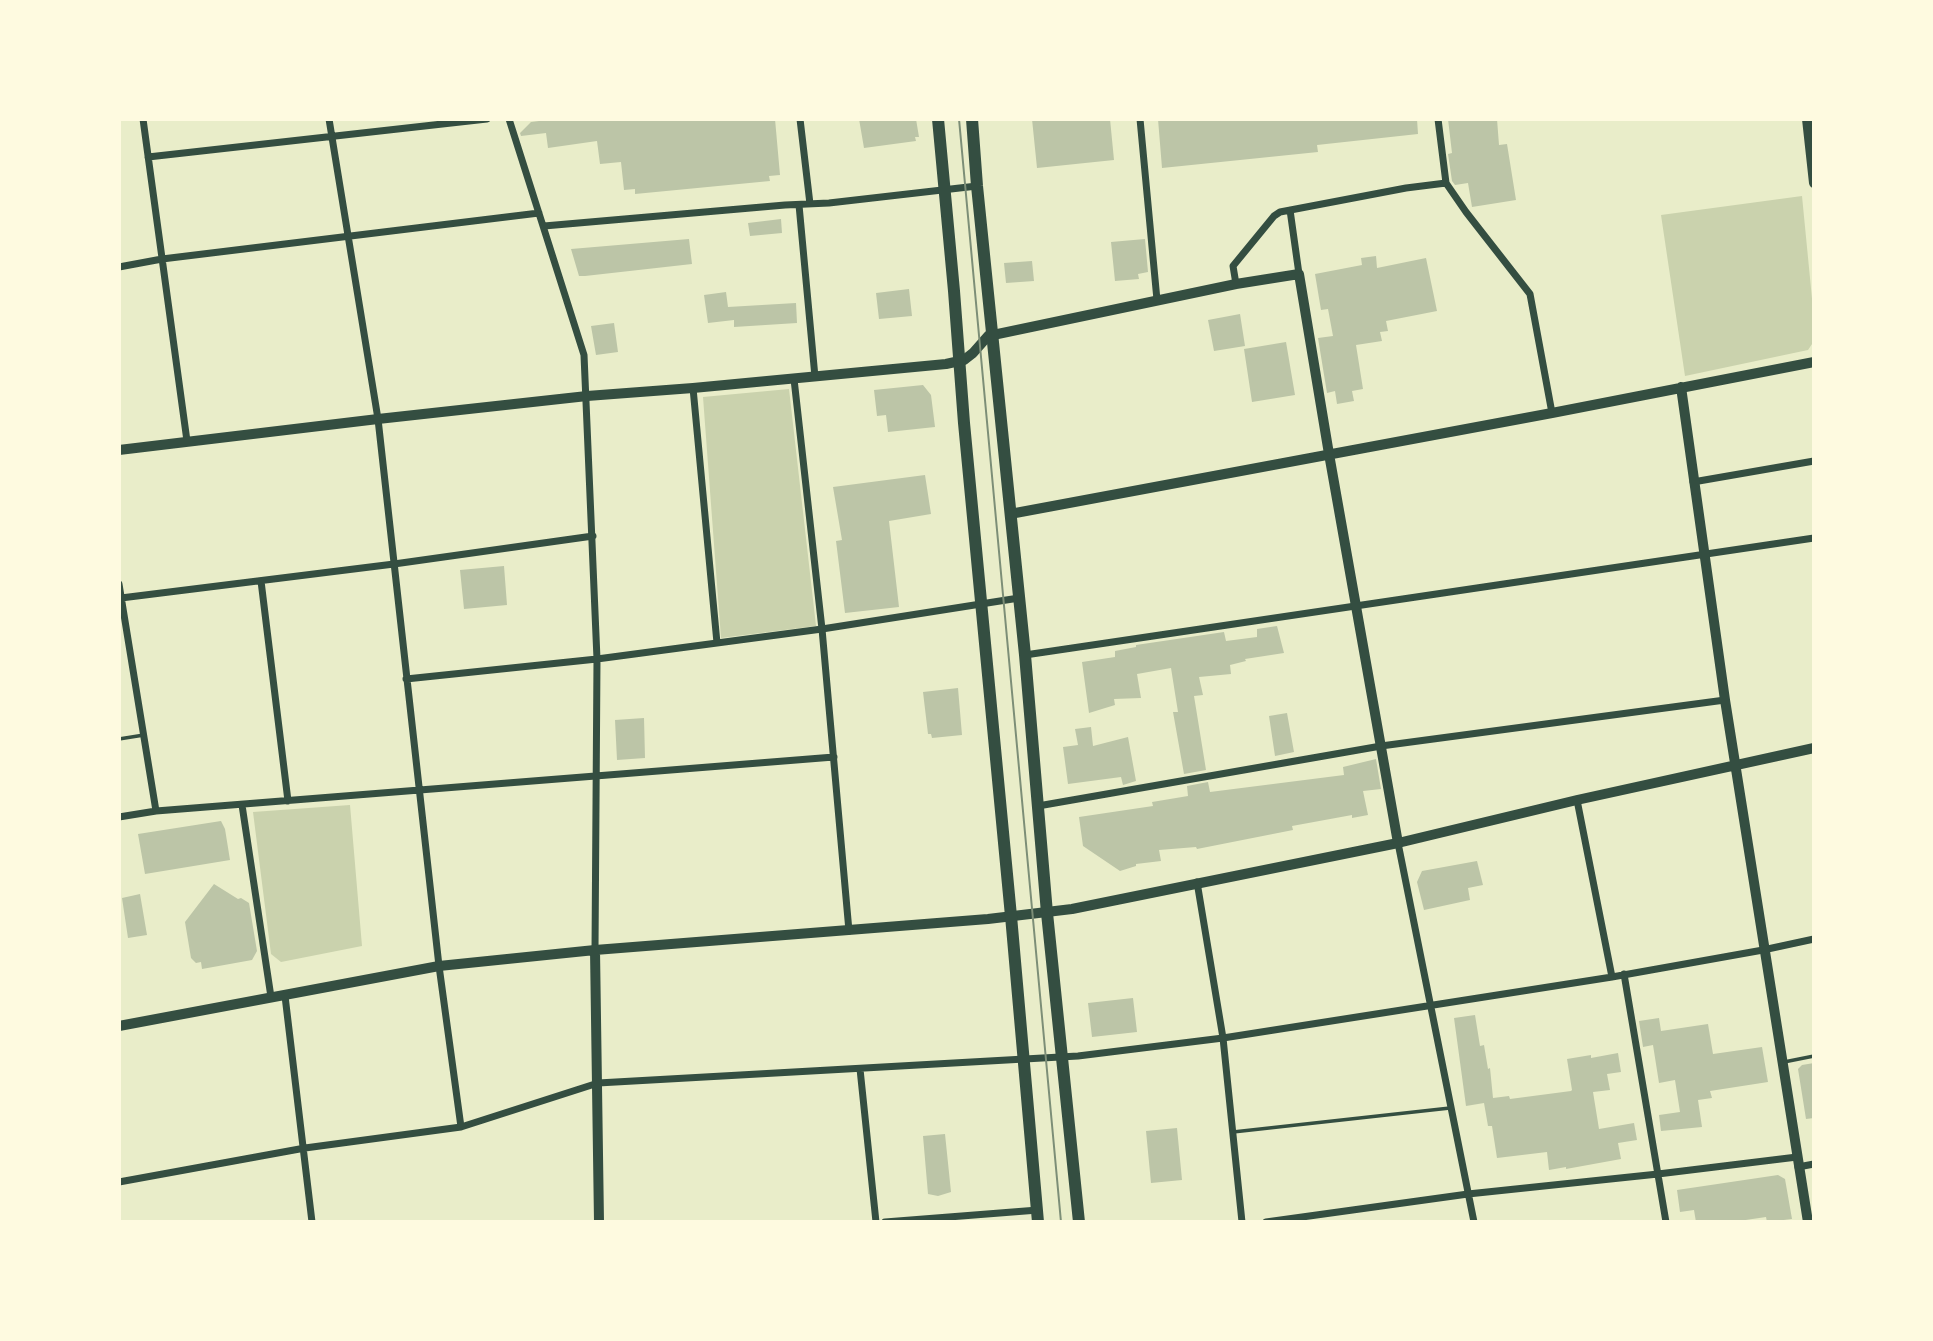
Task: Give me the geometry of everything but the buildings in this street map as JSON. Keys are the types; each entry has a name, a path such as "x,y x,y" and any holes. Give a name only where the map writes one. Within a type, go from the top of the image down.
{"main road":[{"path":"938,119 1038,1216"},
{"path":"972,119 1079,1222"}],"street":[{"path":"143,119 187,442"},
{"path":"329,119 378,419 439,966 461,1127"},
{"path":"148,157 487,119"},
{"path":"509,119 582,344 587,396 597,659 595,950 599,1222"},
{"path":"800,119 810,204"},
{"path":"1140,119 1157,300"},
{"path":"1438,119 1446,183 1530,295 1552,413"},
{"path":"1807,119 1814,183"},
{"path":"1236,284 1233,267 1276,213 1446,183"},
{"path":"544,226 829,204 977,186"},
{"path":"799,205 815,377"},
{"path":"1290,210 1329,454 1398,843 1474,1222"},
{"path":"119,267 162,259 539,214"},
{"path":"119,450 587,396 960,362 993,334 1236,284 1299,274"},
{"path":"1010,514 1814,362"},
{"path":"794,379 822,629 849,931"},
{"path":"1681,387 1763,950 1808,1222"},
{"path":"693,388 717,643"},
{"path":"1693,482 1814,461"},
{"path":"121,598 593,536"},
{"path":"1025,655 1814,538"},
{"path":"261,580 288,801"},
{"path":"119,584 156,811"},
{"path":"406,679 597,659 822,629 1018,598"},
{"path":"119,654 131,652"},
{"path":"1038,807 1381,746 1725,700"},
{"path":"119,1027 439,966 595,950 1047,913 1398,843 1814,748"},
{"path":"119,817 156,811 834,757"},
{"path":"1577,800 1612,977"},
{"path":"242,805 271,998"},
{"path":"1197,882 1223,1038 1242,1222"},
{"path":"119,1182 305,1148 461,1127 598,1083 1062,1057 1223,1038 1612,977 1814,939"},
{"path":"1624,974 1666,1222"},
{"path":"285,996 312,1222"},
{"path":"860,1069 876,1222"},
{"path":"1266,1222 1468,1194 1658,1174 1798,1162 1814,1164"},
{"path":"885,1222 1038,1216"}],"lane":[{"path":"119,739 144,735"},
{"path":"1782,1062 1814,1056"},
{"path":"1233,1132 1451,1108"}],"green space":[{"path":"1802,196 1814,341 1808,350 1685,376 1661,215"},
{"path":"789,389 816,626 721,638 703,397"},
{"path":"350,805 362,946 281,962 271,954 253,812"}],"tram line":[{"path":"959,119 1061,1222"}]}
